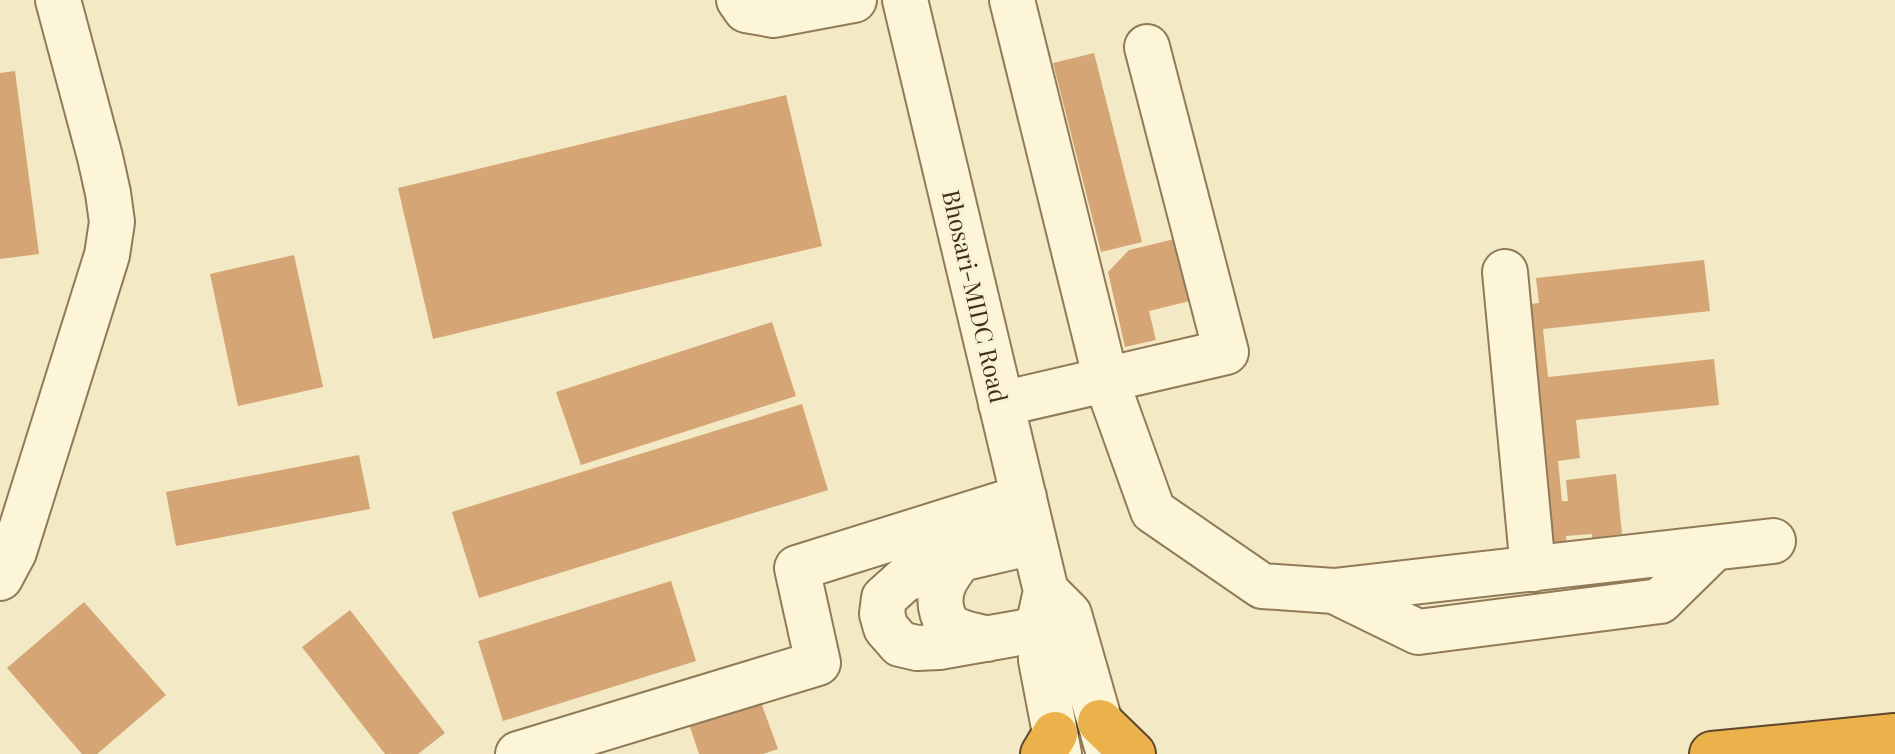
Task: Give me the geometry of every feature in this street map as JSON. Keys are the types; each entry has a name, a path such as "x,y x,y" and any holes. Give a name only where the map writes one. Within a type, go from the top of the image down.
{"highway":[{"path":"1712,754 1895,736"},
{"path":"1105,738 1133,754"}],"street":[{"path":"0,578 14,552 28,508 107,255 112,222 100,157 58,0"},
{"path":"739,0 746,10 774,15 854,0"},
{"name":"Bhosari-MIDC Road","path":"905,0 1034,542 1043,610 1041,660 1052,747"},
{"path":"1012,0 1106,380 1153,511 1262,586 1334,591 1773,541"},
{"path":"1001,404 1226,352 1147,47"},
{"path":"1505,272 1533,569"},
{"path":"518,754 818,663 797,568 1024,497"},
{"path":"1034,542 960,559 904,580 884,598 882,614 886,628 900,644 917,648 987,639 1043,610"},
{"path":"1334,591 1418,632 1660,601 1714,548"},
{"path":"960,559 940,591 942,611 948,624 987,639"},
{"name":"Bhosari-MIDC Road","path":"1043,610 1069,614 1105,738"}],"building":[{"path":"1094,53 1142,242 1101,252 1053,63"},
{"path":"15,71 39,254 0,259 0,73"},
{"path":"786,95 822,246 433,339 398,188"},
{"path":"1183,237 1198,299 1149,311 1156,340 1125,347 1108,272 1129,250"},
{"path":"294,255 323,387 238,406 210,274"},
{"path":"1704,260 1710,311 1543,329 1548,377 1714,359 1719,405 1576,420 1580,458 1558,461 1562,501 1568,501 1566,480 1616,474 1622,534 1592,538 1592,534 1566,536 1568,549 1543,552 1521,305 1539,303 1536,278"},
{"path":"772,322 796,396 581,465 556,392"},
{"path":"802,404 828,490 479,598 452,512"},
{"path":"359,455 370,509 176,546 166,492"},
{"path":"671,581 696,661 503,721 478,641"},
{"path":"84,602 166,695 97,754 82,754 7,668"},
{"path":"350,610 445,733 418,754 385,754 302,647"},
{"path":"759,697 778,749 763,754 699,754 688,721"}]}
